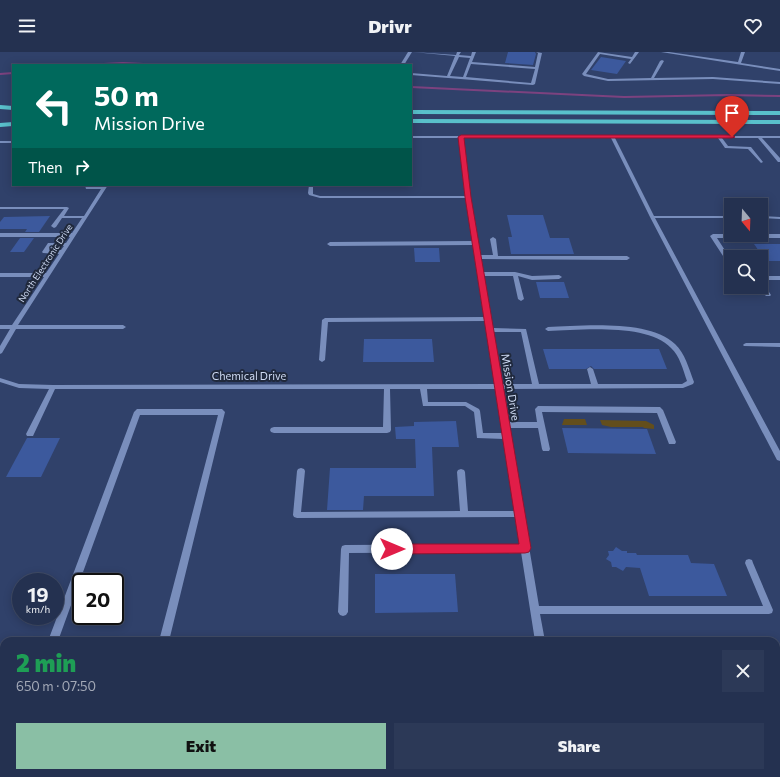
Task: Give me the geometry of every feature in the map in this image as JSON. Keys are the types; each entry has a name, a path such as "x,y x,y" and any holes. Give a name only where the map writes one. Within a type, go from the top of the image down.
{"highway":[{"path":"0,107 12,108"},
{"path":"0,112 12,112"},
{"path":"412,112 780,113"},
{"path":"0,121 12,121"},
{"path":"412,122 780,122"},
{"path":"0,125 12,124"}],"street":[{"path":"403,64 410,52"},
{"path":"415,52 458,54 473,57"},
{"path":"464,78 474,52"},
{"path":"412,74 533,84 540,53 538,52"},
{"path":"633,58 600,52 584,74 608,80 728,79 780,82"},
{"path":"630,64 637,52"},
{"path":"664,52 780,70"},
{"path":"739,64 743,52"},
{"path":"448,77 458,54"},
{"path":"652,79 662,61"},
{"path":"470,63 536,68"},
{"path":"412,137 780,137"},
{"name":"Mission Drive","path":"461,137 468,197 539,637"},
{"path":"612,137 652,217 780,458"},
{"path":"719,137 727,147 749,148 761,162"},
{"path":"759,137 780,160"},
{"path":"0,142 12,142"},
{"path":"87,186 88,188 105,187"},
{"path":"312,186 311,195 320,197 468,197"},
{"name":"North Electronic Drive","path":"0,352 14,327 105,187"},
{"path":"0,208 67,208 54,226"},
{"path":"61,217 85,217"},
{"path":"652,217 724,217"},
{"path":"768,217 780,218"},
{"path":"0,235 74,235"},
{"path":"724,253 713,236 780,236"},
{"path":"493,239 496,257"},
{"path":"330,244 476,243"},
{"path":"63,252 45,252 50,244 68,245"},
{"path":"478,257 628,258"},
{"path":"481,274 515,274 524,277 559,278"},
{"path":"515,274 521,299"},
{"path":"0,275 48,275"},
{"path":"768,278 780,278"},
{"path":"322,360 325,320 488,320"},
{"path":"0,327 123,327"},
{"name":"Chemical Drive","path":"0,380 19,386 53,387 683,386 691,382 677,350 669,342 660,337 640,331 620,328 548,329"},
{"path":"490,330 524,330 536,386"},
{"path":"746,345 780,345"},
{"path":"590,369 595,386"},
{"path":"274,430 387,430 387,386"},
{"path":"424,386 425,404 466,404 477,411 480,436 507,436"},
{"path":"30,434 53,387"},
{"path":"546,449 538,409 660,410 672,442"},
{"path":"54,637 137,412 222,412 165,637"},
{"path":"505,425 541,425"},
{"path":"302,471 297,514 520,514"},
{"path":"461,472 464,515"},
{"path":"343,612 346,549 525,548"},
{"path":"535,610 769,610 749,563"}],"shaded area":[{"path":"564,419 585,419 587,425 562,425"},
{"path":"600,420 646,421 654,425 654,429 643,427 611,427 602,425"}],"building":[{"path":"508,52 535,52 536,54 533,65 505,63"},
{"path":"601,57 626,61 617,74 591,70"},
{"path":"507,215 543,215 550,238 569,238 574,254 511,254 508,237 512,237"},
{"path":"50,216 39,232 25,232 27,229 0,229 0,222 4,217"},
{"path":"20,238 34,238 24,252 10,252"},
{"path":"754,244 780,244 780,261 768,261 768,250 758,250"},
{"path":"414,248 439,248 440,262 415,262"},
{"path":"536,282 564,282 569,298 540,298"},
{"path":"364,339 432,339 434,362 363,362"},
{"path":"543,349 659,349 667,369 594,369 591,366 586,369 549,369"},
{"path":"456,421 459,447 432,447 434,496 364,496 363,510 327,510 330,468 416,468 415,439 396,439 395,427 414,426 414,422"},
{"path":"562,428 647,429 656,454 568,453"},
{"path":"27,438 60,438 41,477 6,477"},
{"path":"616,547 622,551 627,551 627,553 636,553 637,555 688,555 691,563 714,564 727,596 649,596 640,568 626,567 623,571 616,567 612,567 611,562 606,559 609,555 608,551 613,551"},
{"path":"375,574 455,574 458,612 375,613"}],"waterway":[{"path":"104,64 144,64"},
{"path":"0,74 12,73"},
{"path":"412,87 624,97 728,95 780,96"}],"route":[{"path":"392,549 525,548 468,197 461,137 732,137"}]}
